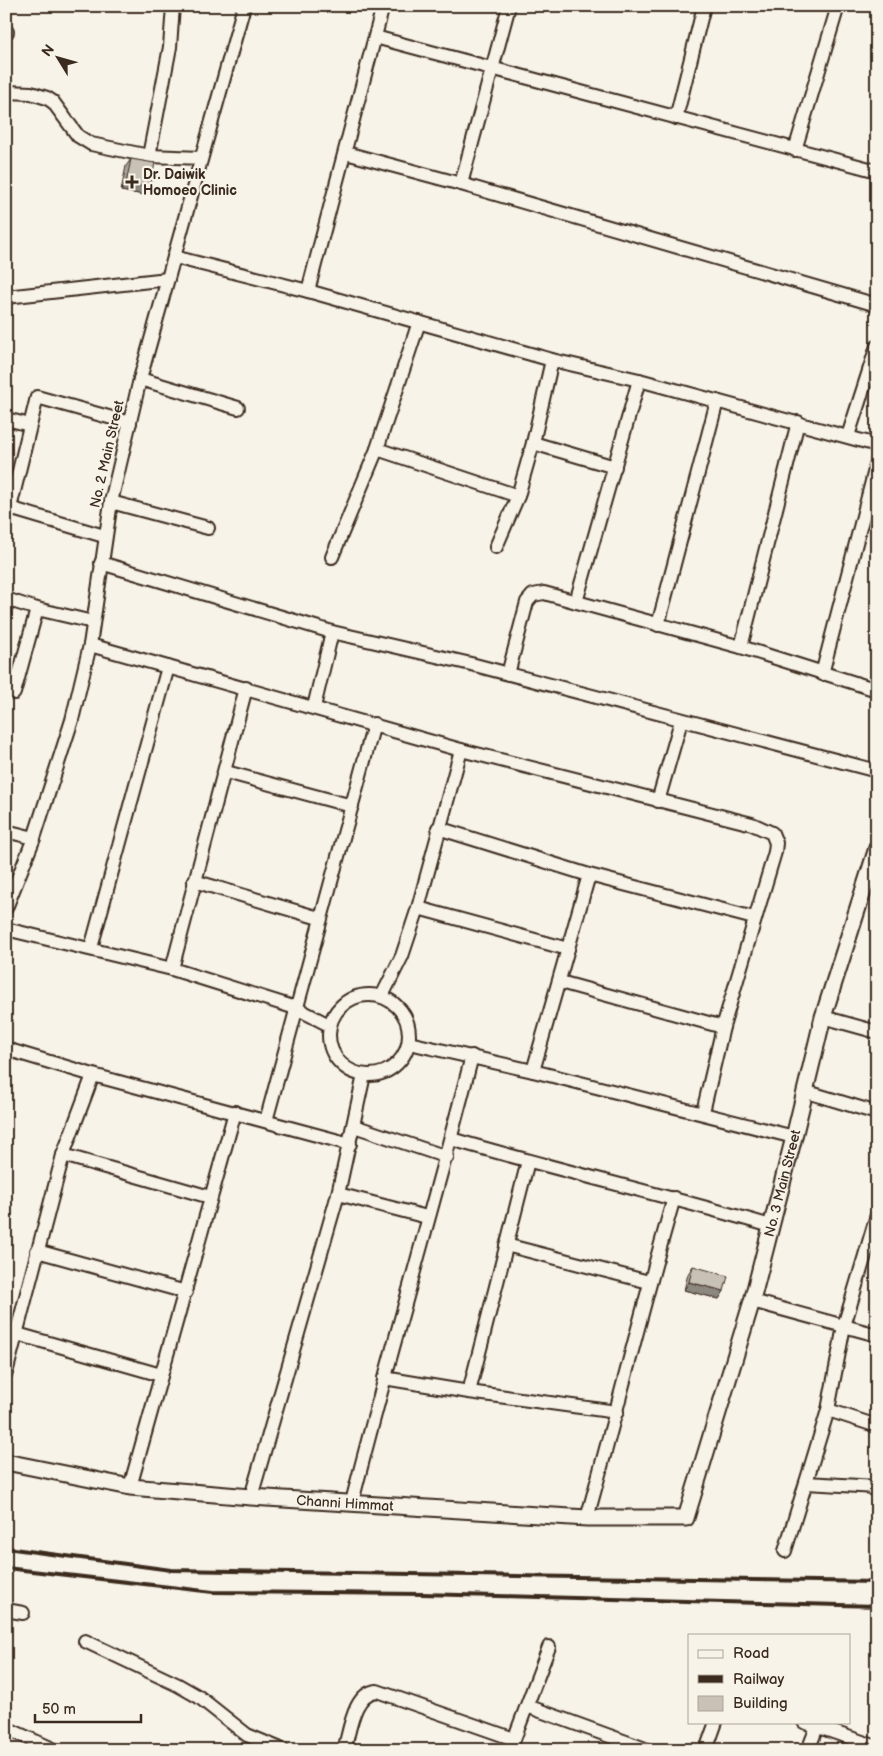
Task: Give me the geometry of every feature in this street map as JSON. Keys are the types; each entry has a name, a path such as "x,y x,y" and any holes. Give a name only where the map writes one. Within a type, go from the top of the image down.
{"street":[{"path":"149,156 170,47 173,6"},
{"name":"No. 2 Main Street","path":"6,908 34,838 72,720 90,645 104,536 140,379 244,6"},
{"path":"308,291 346,153 383,6"},
{"path":"461,184 510,6"},
{"path":"676,118 704,6"},
{"path":"795,150 838,6"},
{"path":"374,37 877,172"},
{"path":"6,92 31,93 47,98 53,102 78,136 91,144 149,156 201,158"},
{"path":"346,153 461,184 877,306"},
{"path":"174,257 308,291 552,360 717,400 877,445"},
{"path":"6,297 168,279"},
{"path":"332,557 377,449 419,322"},
{"path":"848,436 877,346"},
{"path":"496,547 518,496 533,443 552,360"},
{"path":"140,379 238,408"},
{"path":"576,602 640,380"},
{"path":"104,536 8,507 37,397 130,422"},
{"path":"658,625 717,400"},
{"path":"6,419 30,425"},
{"path":"741,647 798,422"},
{"path":"533,443 615,467"},
{"path":"377,449 518,496"},
{"path":"822,674 877,462"},
{"path":"111,502 208,528"},
{"path":"101,563 332,632 508,674 877,771"},
{"path":"508,674 527,602 533,595 544,593 741,647 877,690"},
{"path":"6,599 37,609 93,622"},
{"path":"6,691 14,693 37,609"},
{"path":"314,707 332,632"},
{"path":"90,645 461,750 752,824 772,832 776,843 775,852 723,1027 703,1112"},
{"path":"91,948 168,667"},
{"path":"172,968 194,881 226,772 246,688"},
{"path":"658,801 681,721"},
{"path":"266,1121 319,918 374,724"},
{"path":"382,996 402,956 418,908 438,828 461,750"},
{"path":"226,772 352,806"},
{"path":"438,828 590,875 754,918"},
{"path":"6,831 34,838"},
{"name":"No. 3 Main Street","path":"686,1518 752,1301 823,1017 877,848"},
{"path":"533,1071 590,875"},
{"path":"194,881 319,918"},
{"path":"418,908 568,949"},
{"path":"6,929 172,968 296,1008 329,1025"},
{"path":"560,982 723,1027"},
{"path":"360,994 382,996 401,1010 409,1032 409,1043 404,1055 387,1071 364,1075 343,1067 330,1048 329,1025 340,1005 360,994"},
{"path":"823,1017 877,1032"},
{"path":"409,1043 472,1056 703,1112 794,1137"},
{"path":"6,1049 92,1075 350,1144"},
{"path":"352,1502 427,1217 447,1157 472,1056"},
{"path":"6,1373 63,1155 92,1075"},
{"path":"251,1497 338,1194 364,1075"},
{"path":"804,1091 877,1113"},
{"path":"130,1487 235,1112"},
{"path":"354,1126 447,1157"},
{"path":"451,1139 528,1161 674,1198 771,1226"},
{"path":"63,1155 210,1197"},
{"path":"469,1392 528,1161"},
{"path":"338,1194 427,1217"},
{"path":"586,1518 617,1412 649,1282 674,1198"},
{"path":"785,1551 828,1410 844,1326 877,1214"},
{"path":"506,1245 649,1282"},
{"path":"37,1251 186,1292"},
{"path":"752,1301 877,1335"},
{"path":"17,1334 161,1375"},
{"path":"384,1378 469,1392 617,1412"},
{"path":"828,1410 877,1426"},
{"name":"Channi Himmat","path":"6,1462 130,1487 251,1497 586,1518 686,1518"},
{"path":"806,1483 877,1487"},
{"path":"6,1610 23,1613"},
{"path":"85,1641 178,1685 199,1697 247,1735 283,1750"},
{"path":"344,1750 361,1698 368,1692 377,1691 512,1744 549,1647"},
{"path":"527,1706 648,1750"},
{"path":"706,1750 715,1724"},
{"path":"809,1724 877,1747"},
{"path":"808,1750 817,1727"},
{"path":"6,1728 55,1750"}],"building":[{"path":"131,159 155,163 150,188 126,183"},
{"path":"693,1266 728,1276 724,1291 689,1282"}],"railway":[{"path":"6,1548 171,1570 877,1582"},
{"path":"6,1568 213,1592 422,1594 877,1606"}],"place":[{"name":"Dr. Daiwik Homoeo Clinic","path":"132,182"}]}
